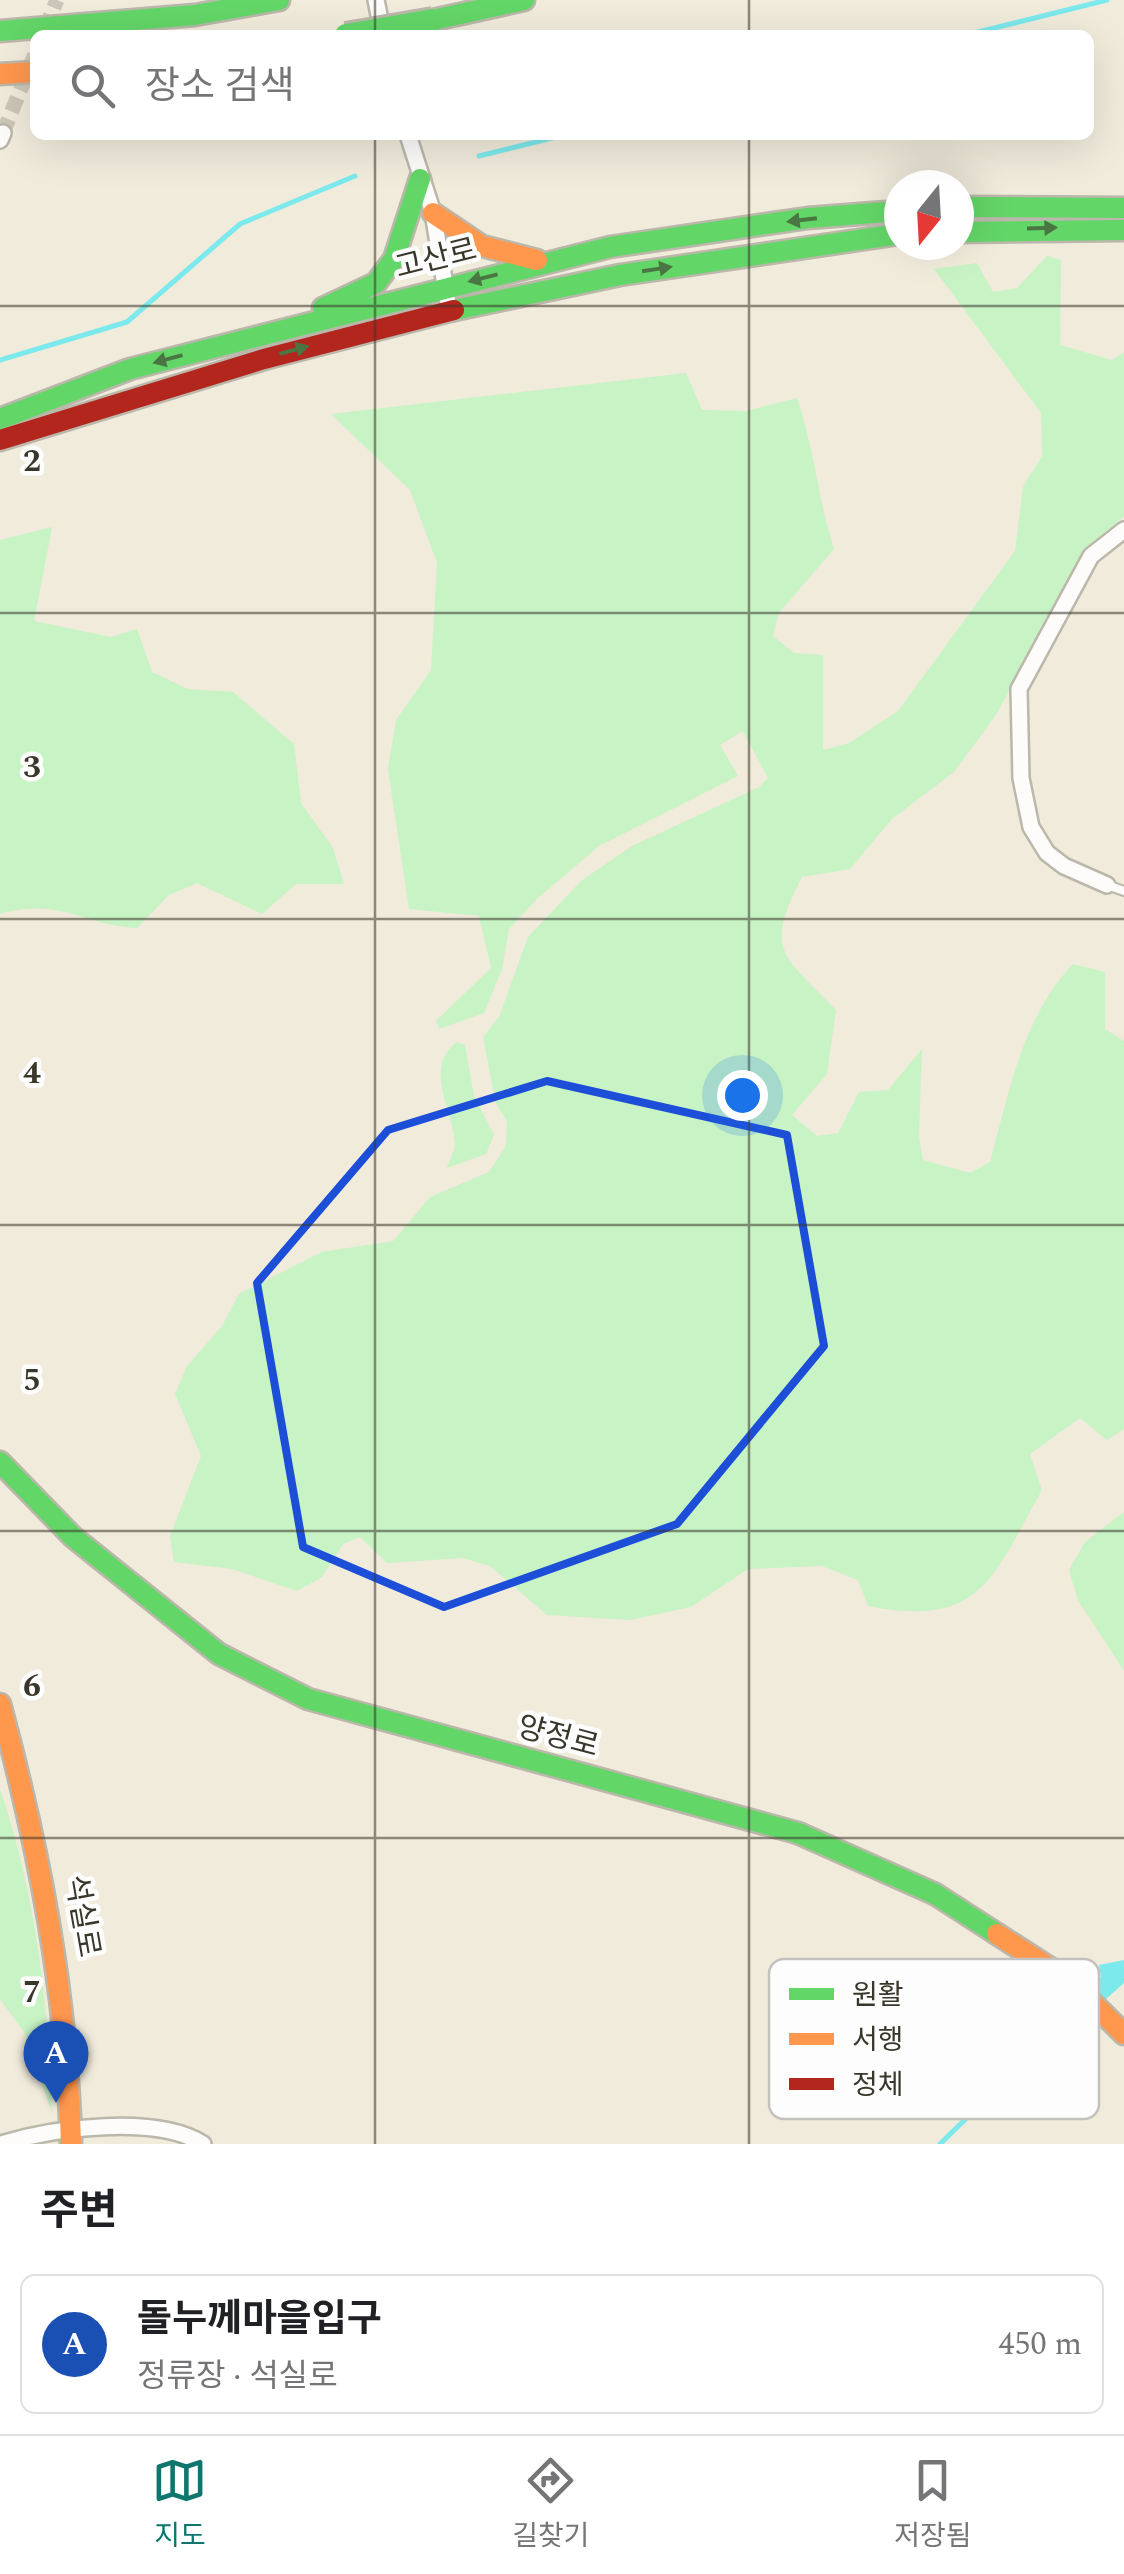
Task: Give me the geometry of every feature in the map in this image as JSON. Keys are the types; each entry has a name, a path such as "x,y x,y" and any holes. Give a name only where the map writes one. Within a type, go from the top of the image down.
{"main road":[{"path":"0,31 195,15 279,0"},
{"path":"375,30 517,2 548,0"},
{"path":"0,74 30,72"},
{"path":"280,329 376,283 394,259 420,179"},
{"path":"974,207 1124,208"},
{"path":"433,213 482,246 512,257 549,262"},
{"name":"고산로","path":"0,440 549,262 610,247 808,218 884,213"},
{"path":"974,232 1124,230"},
{"name":"고산로","path":"0,419 130,369 280,329 447,298 884,236"},
{"name":"양정로","path":"0,1462 74,1537 151,1602 219,1654 308,1700 798,1833 935,1894 1036,1959"},
{"name":"석실로","path":"0,1704 38,1838 64,1986 71,2135"},
{"name":"양정로","path":"1099,2006 1124,2034"}],"street":[{"path":"376,0 382,30"},
{"path":"409,140 433,213 447,298"},
{"path":"1107,885 1056,860 1031,827 1021,778 1019,689 1090,556 1124,530"},
{"path":"1,2144 71,2135 186,2133 203,2144"}],"lane":[{"path":"1107,885 1124,891"}],"highlighted area":[{"path":"547,1081 787,1135 824,1346 677,1524 444,1607 303,1547 257,1283 388,1130"}],"green space":[{"path":"1047,256 1061,260 1060,345 1112,360 1124,352 1124,516 1084,553 996,715 954,772 892,819 850,869 802,877 783,922 784,951 836,1010 827,1074 792,1115 817,1136 838,1133 859,1092 888,1090 922,1049 919,1136 923,1160 970,1173 990,1162 1029,1032 1056,985 1073,964 1105,972 1105,1029 1124,1041 1124,1429 1107,1440 1080,1418 1030,1454 1042,1490 1010,1548 979,1589 960,1602 936,1610 868,1606 858,1580 822,1566 748,1569 691,1607 630,1620 547,1615 490,1566 463,1558 387,1563 360,1537 343,1544 322,1577 297,1591 232,1569 174,1562 170,1536 201,1456 175,1394 187,1366 222,1326 239,1294 322,1252 393,1241 430,1197 489,1172 506,1146 507,1121 496,1104 483,1037 499,1017 528,937 581,881 632,846 759,787 768,778 743,731 720,745 738,776 599,846 538,898 509,929 502,969 484,1013 439,1029 436,1021 491,968 479,916 409,909 388,769 396,720 431,670 437,563 410,490 331,414 686,373 702,410 746,411 797,398 834,549 779,613 773,636 794,653 823,655 823,750 849,743 898,711 1015,551 1023,487 1042,456 1041,413 934,269 977,263 993,292 1017,288"},
{"path":"52,527 34,621 111,637 137,629 152,672 188,689 233,692 294,744 301,803 333,848 344,884 296,884 262,914 197,883 169,895 137,928 55,910 0,914 0,540"},
{"path":"457,1042 465,1045 474,1096 494,1135 486,1154 447,1168 455,1144 443,1092 442,1064"},
{"path":"1124,1512 1124,1671 1078,1600 1069,1570 1085,1542"},
{"path":"0,1789 23,1869 38,1949 52,2113 24,2032 0,1999"}],"water":[{"path":"1124,1960 1124,1983 1099,2005 1101,1977 1099,1965"}],"waterway":[{"path":"986,30 1107,0"},
{"path":"479,156 544,140"},
{"path":"0,360 127,322 240,224 355,176"},
{"path":"940,2144 966,2119"}],"tunnel":[{"path":"45,29 57,0"},
{"path":"3,133 30,66"}],"traffic: fast":[{"path":"0,31 195,15 279,0"},
{"path":"433,20 524,0"},
{"path":"375,30 433,20"},
{"path":"323,308 376,283 394,259 420,179"},
{"path":"974,207 1124,208"},
{"path":"0,419 130,369 610,247 808,218 884,212"},
{"path":"974,232 1124,230"},
{"path":"454,310 620,275 884,236"},
{"path":"0,1462 73,1537 219,1654 308,1699 798,1833 935,1894 997,1934"}],"traffic: slow":[{"path":"0,74 30,72"},
{"path":"433,213 482,246 537,260"},
{"path":"0,1704 49,1922 64,2032 71,2144"},
{"path":"997,1934 1036,1959"},
{"path":"1099,2009 1124,2034"}],"traffic: jam":[{"path":"0,440 264,359 454,310"}],"place":[{"name":"돌누께마을입구","path":"56,2103"}]}
